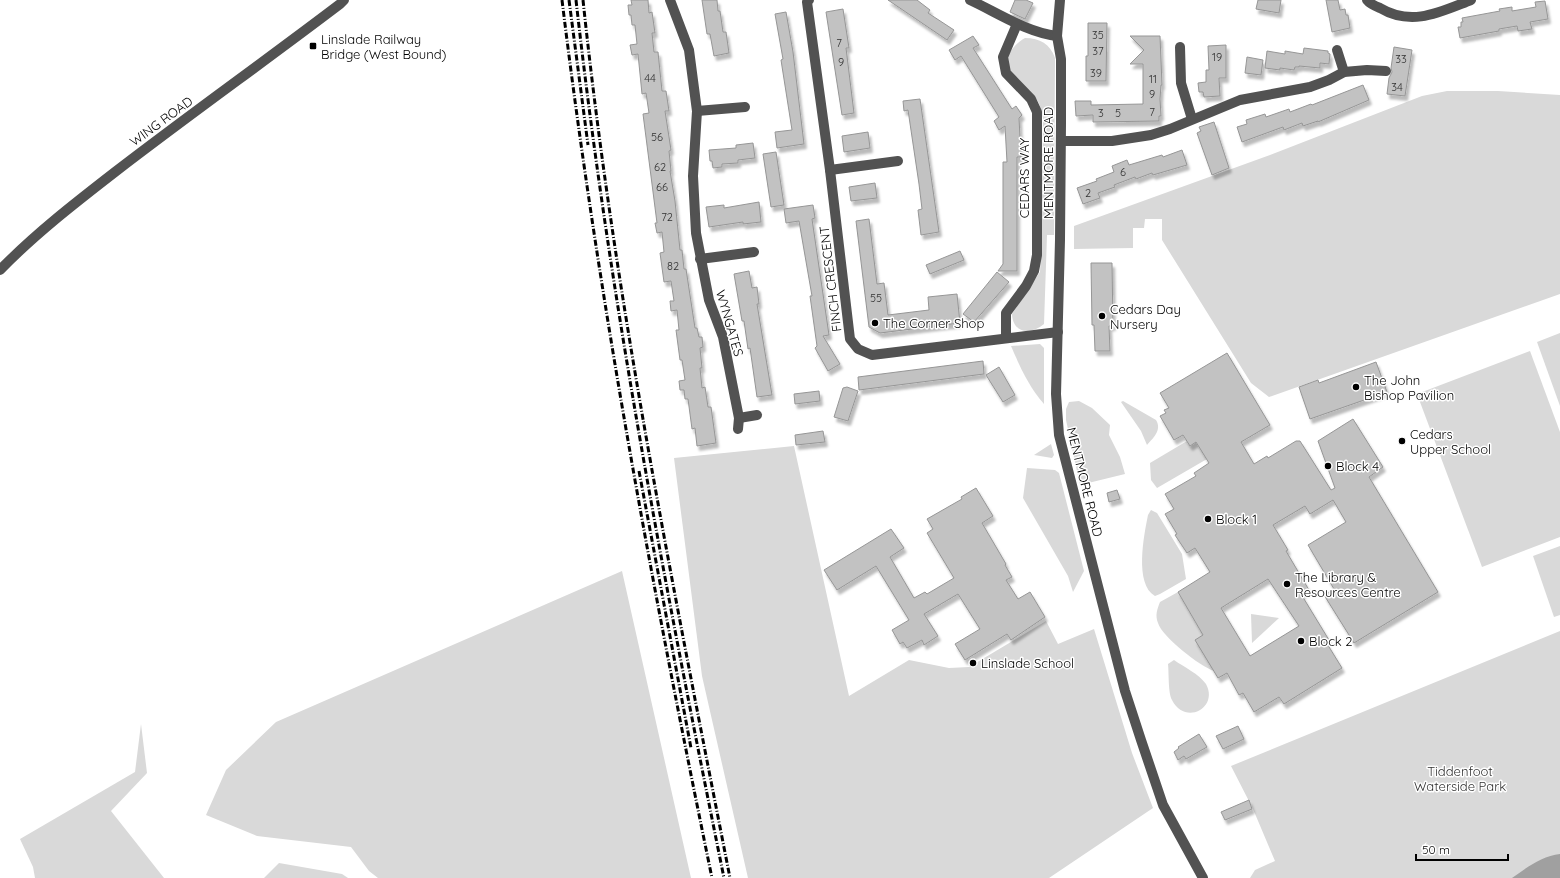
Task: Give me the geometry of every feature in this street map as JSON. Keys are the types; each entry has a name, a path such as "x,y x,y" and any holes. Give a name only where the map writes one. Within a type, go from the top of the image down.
{"street":[{"name":"WING ROAD","path":"0,270 74,204 344,0"},
{"name":"WYNGATES","path":"670,0 689,50 697,111 693,176 696,233 709,300 723,337 739,418 738,430"},
{"name":"FINCH CRESCENT","path":"809,0 807,2 830,170 850,339 858,349 872,355 1058,332"},
{"path":"970,0 1017,24 1048,35 1057,36"},
{"name":"MENTMORE ROAD","path":"1060,0 1057,36 1061,59 1061,141 1056,394 1059,435 1125,691 1163,805 1203,878"},
{"path":"1367,0 1385,11 1400,17 1423,17 1471,0"},
{"name":"CEDARS WAY","path":"1006,338 1006,313 1026,286 1034,270 1037,255 1037,112 1031,99 1006,73 1003,57 1017,24"},
{"path":"1180,47 1181,83 1192,120"},
{"path":"1337,50 1344,72"},
{"path":"1061,141 1112,141 1131,139 1170,129 1240,100 1310,87 1344,72 1367,70 1386,71"},
{"path":"697,111 745,107"},
{"path":"830,170 898,161"},
{"path":"700,259 754,252"},
{"path":"739,418 757,415"}],"green space":[{"path":"1025,38 1035,39 1044,43 1053,53 1055,58 1054,235 1047,235 1044,324 1039,328 1028,331 1019,329 1016,326 1013,321 1012,314 1040,272 1043,118 1036,98 1013,75 1006,61 1013,48"},
{"path":"1447,91 1498,91 1560,95 1560,294 1269,397 1251,383 1162,240 1162,219 1145,219 1144,228 1133,228 1133,248 1074,249 1074,226 1270,155 1422,96"},
{"path":"1560,333 1560,406 1537,342"},
{"path":"1040,344 1044,348 1044,404 1029,384 1011,346"},
{"path":"1530,351 1560,432 1560,537 1482,567 1417,394"},
{"path":"1079,401 1092,408 1110,425 1109,435 1120,457 1125,474 1080,485 1066,420 1066,409 1069,402"},
{"path":"1123,401 1156,420 1158,430 1147,445 1141,431 1121,402"},
{"path":"1187,441 1190,446 1196,442 1207,459 1157,488 1151,480 1150,463"},
{"path":"1051,444 1054,455 1052,458 1034,455"},
{"path":"794,446 849,696 909,660 949,668 969,667 1046,621 1058,644 1094,629 1132,753 1153,808 1049,878 748,878 702,676 674,458"},
{"path":"1027,468 1055,470 1059,473 1084,571 1073,592 1068,576 1023,498"},
{"path":"1151,510 1157,513 1182,554 1186,579 1155,596 1149,590 1144,581 1142,558 1144,534 1148,515"},
{"path":"1560,546 1560,615 1554,617 1533,556"},
{"path":"622,571 691,878 378,878 369,871 351,847 257,836 206,815 226,770 276,722"},
{"path":"1178,592 1203,635 1214,671 1200,664 1183,651 1167,636 1158,623 1157,612 1160,602"},
{"path":"1251,614 1279,618 1252,643"},
{"name":"Tiddenfoot Waterside Park","path":"1560,631 1560,878 1250,878 1255,870 1275,861 1253,809 1231,766"},
{"path":"1174,660 1203,680 1206,684 1209,693 1208,700 1199,711 1192,713 1185,712 1178,708 1172,700 1169,688 1168,664"},
{"path":"141,724 147,773 111,811 164,878 35,878 33,867 20,839 135,772"},
{"path":"279,863 342,874 348,878 264,878"}],"shaded area":[{"path":"1560,854 1560,878 1512,878 1547,857"}],"building":[{"path":"631,0 648,0 649,13 652,12 655,33 652,33 654,52 658,52 662,91 666,91 669,111 665,111 671,150 669,151 670,171 680,250 682,250 684,269 686,269 695,328 697,328 699,337 702,337 703,347 700,348 702,368 700,368 702,388 705,387 708,407 711,407 716,443 697,446 695,428 692,429 688,399 685,399 684,390 680,390 679,381 685,380 682,360 680,360 676,330 679,330 677,310 671,311 670,301 674,301 671,281 664,282 660,253 664,252 662,232 657,233 655,223 657,223 643,114 649,113 646,93 642,94 638,54 632,55 630,45 637,44 635,25 632,25 631,15 629,15 628,5 632,5"},
{"path":"702,0 717,0 723,32 726,32 729,53 714,56 710,34 707,34"},
{"path":"888,0 917,0 930,10 928,13 954,30 947,40"},
{"path":"1015,0 1026,0 1033,3 1025,19 1010,12"},
{"path":"1258,0 1281,0 1279,13 1256,9"},
{"path":"1326,0 1338,0 1340,10 1345,9 1346,15 1348,15 1350,28 1332,32"},
{"path":"1545,1 1548,19 1530,22 1532,29 1518,31 1517,26 1460,38 1458,27 1461,27 1461,22 1463,22 1462,18 1500,11 1499,9 1512,7 1512,11 1536,7 1535,2"},
{"path":"843,9 849,48 846,48 854,113 842,115 826,12"},
{"path":"786,12 793,52 804,144 777,148 775,132 792,130 781,60 783,59 775,14"},
{"path":"1088,23 1107,23 1106,81 1086,81"},
{"path":"973,36 979,45 973,48 1012,109 1016,106 1022,115 1019,118 1021,157 1017,157 1017,271 998,271 1003,264 1003,162 1007,162 1005,126 999,130 994,121 999,117 961,56 955,60 949,50"},
{"path":"1130,36 1160,36 1162,85 1160,99 1161,116 1159,116 1159,121 1093,122 1093,115 1076,116 1075,101 1091,101 1091,105 1143,104 1143,64 1130,64 1144,50"},
{"path":"1226,45 1226,78 1219,78 1220,96 1204,97 1203,92 1199,92 1198,83 1206,82 1206,70 1209,70 1208,46"},
{"path":"1394,47 1412,50 1405,96 1387,94 1389,78 1392,72 1391,68"},
{"path":"1304,48 1328,51 1330,54 1329,64 1320,63 1320,68 1299,66 1295,67 1294,70 1265,68 1267,51 1285,54 1285,51 1303,54"},
{"path":"1247,57 1263,60 1261,75 1245,73"},
{"path":"1363,85 1369,100 1318,122 1303,126 1302,123 1284,130 1283,127 1242,142 1237,127 1247,124 1246,120 1265,114 1266,117 1289,109 1290,112"},
{"path":"920,99 939,232 921,235 918,210 922,209 919,184 908,110 904,111 903,101"},
{"path":"1214,122 1229,168 1212,175 1197,133 1201,131 1199,127"},
{"path":"868,132 870,148 844,152 842,136"},
{"path":"753,143 755,158 738,160 738,163 722,164 722,167 713,168 712,161 710,161 709,150 736,148 736,145"},
{"path":"1182,150 1187,165 1153,175 1152,173 1136,179 1135,177 1114,185 1115,187 1098,193 1100,198 1083,204 1077,188 1097,181 1096,179 1114,172 1112,166 1127,160 1129,165 1162,155 1163,157"},
{"path":"776,152 784,205 771,207 763,154"},
{"path":"875,183 877,198 851,201 849,187"},
{"path":"759,202 761,222 743,224 743,222 709,227 706,207 724,205 724,208"},
{"path":"813,205 815,218 812,219 829,335 823,336 840,364 828,371 815,348 817,346 810,296 812,296 799,221 786,223 784,209"},
{"path":"869,219 877,284 884,283 888,315 929,310 928,297 957,294 960,323 880,333 869,327 856,221"},
{"path":"960,251 964,260 930,274 926,265"},
{"name":"Cedars Day Nursery","path":"1091,263 1112,263 1113,326 1109,326 1110,351 1095,351 1094,325 1092,325"},
{"path":"749,271 752,288 757,287 759,304 757,304 772,395 757,397 750,348 748,349 744,321 742,321 734,274"},
{"path":"997,272 1009,282 974,322 963,314"},
{"path":"1227,353 1270,425 1241,442 1254,464 1267,456 1268,458 1296,441 1300,441 1331,490 1335,488 1318,441 1353,419 1383,467 1369,477 1438,592 1354,643 1324,595 1334,589 1308,545 1346,522 1333,500 1310,514 1305,506 1273,525 1288,550 1286,551 1309,590 1301,594 1329,640 1326,642 1342,668 1284,704 1279,697 1254,712 1243,693 1239,695 1227,673 1218,678 1195,640 1203,635 1178,592 1210,572 1195,548 1187,553 1175,535 1177,534 1165,514 1174,509 1165,494 1196,476 1194,473 1209,463 1196,442 1190,446 1183,435 1174,440 1160,416 1166,413 1164,410 1169,408 1160,393","holes":["1268,579 1299,626 1250,656 1221,608"]},
{"path":"983,361 984,374 859,390 858,377"},
{"name":"The John Bishop Pavilion","path":"1376,362 1387,392 1310,419 1299,387 1318,380 1319,383"},
{"path":"999,367 1015,395 1003,402 986,375"},
{"path":"847,387 858,391 848,421 834,417 843,388"},
{"path":"819,391 820,401 795,404 794,394"},
{"path":"823,431 825,442 796,445 795,435"},
{"path":"976,488 993,516 982,523 1012,577 1006,580 1018,599 1030,592 1045,617 1011,640 1007,634 965,660 955,644 980,629 958,594 924,614 938,636 924,645 922,640 907,648 903,642 900,644 892,630 909,620 876,566 837,590 824,570 891,529 904,548 890,557 914,598 925,592 927,594 954,578 927,533 933,529 927,519 962,499 961,497"},
{"path":"1117,490 1120,499 1109,502 1107,493"},
{"path":"1238,726 1244,739 1223,749 1216,736"},
{"path":"1199,734 1207,747 1186,759 1184,756 1178,760 1174,752 1179,748 1178,747"},
{"path":"1249,800 1252,809 1225,820 1221,812"}],"railway":[{"path":"562,0 576,110 609,331 668,660 712,878"},
{"path":"569,0 588,145"},
{"path":"576,0 589,110 605,221 640,440 724,878"},
{"path":"583,0 611,221 628,331 687,660 730,878"},
{"path":"639,471 691,748"}],"place":[{"name":"Linslade Railway Bridge (West Bound)","path":"313,46"},
{"name":"Cedars Day Nursery","path":"1102,316"},
{"name":"The Corner Shop","path":"875,323"},
{"name":"The John Bishop Pavilion","path":"1356,387"},
{"name":"Cedars Upper School","path":"1402,441"},
{"name":"Block 4","path":"1328,466"},
{"name":"Block 1","path":"1208,519"},
{"name":"The Library & Resources Centre","path":"1287,584"},
{"name":"Block 2","path":"1301,641"},
{"name":"Linslade School","path":"973,663"}]}
